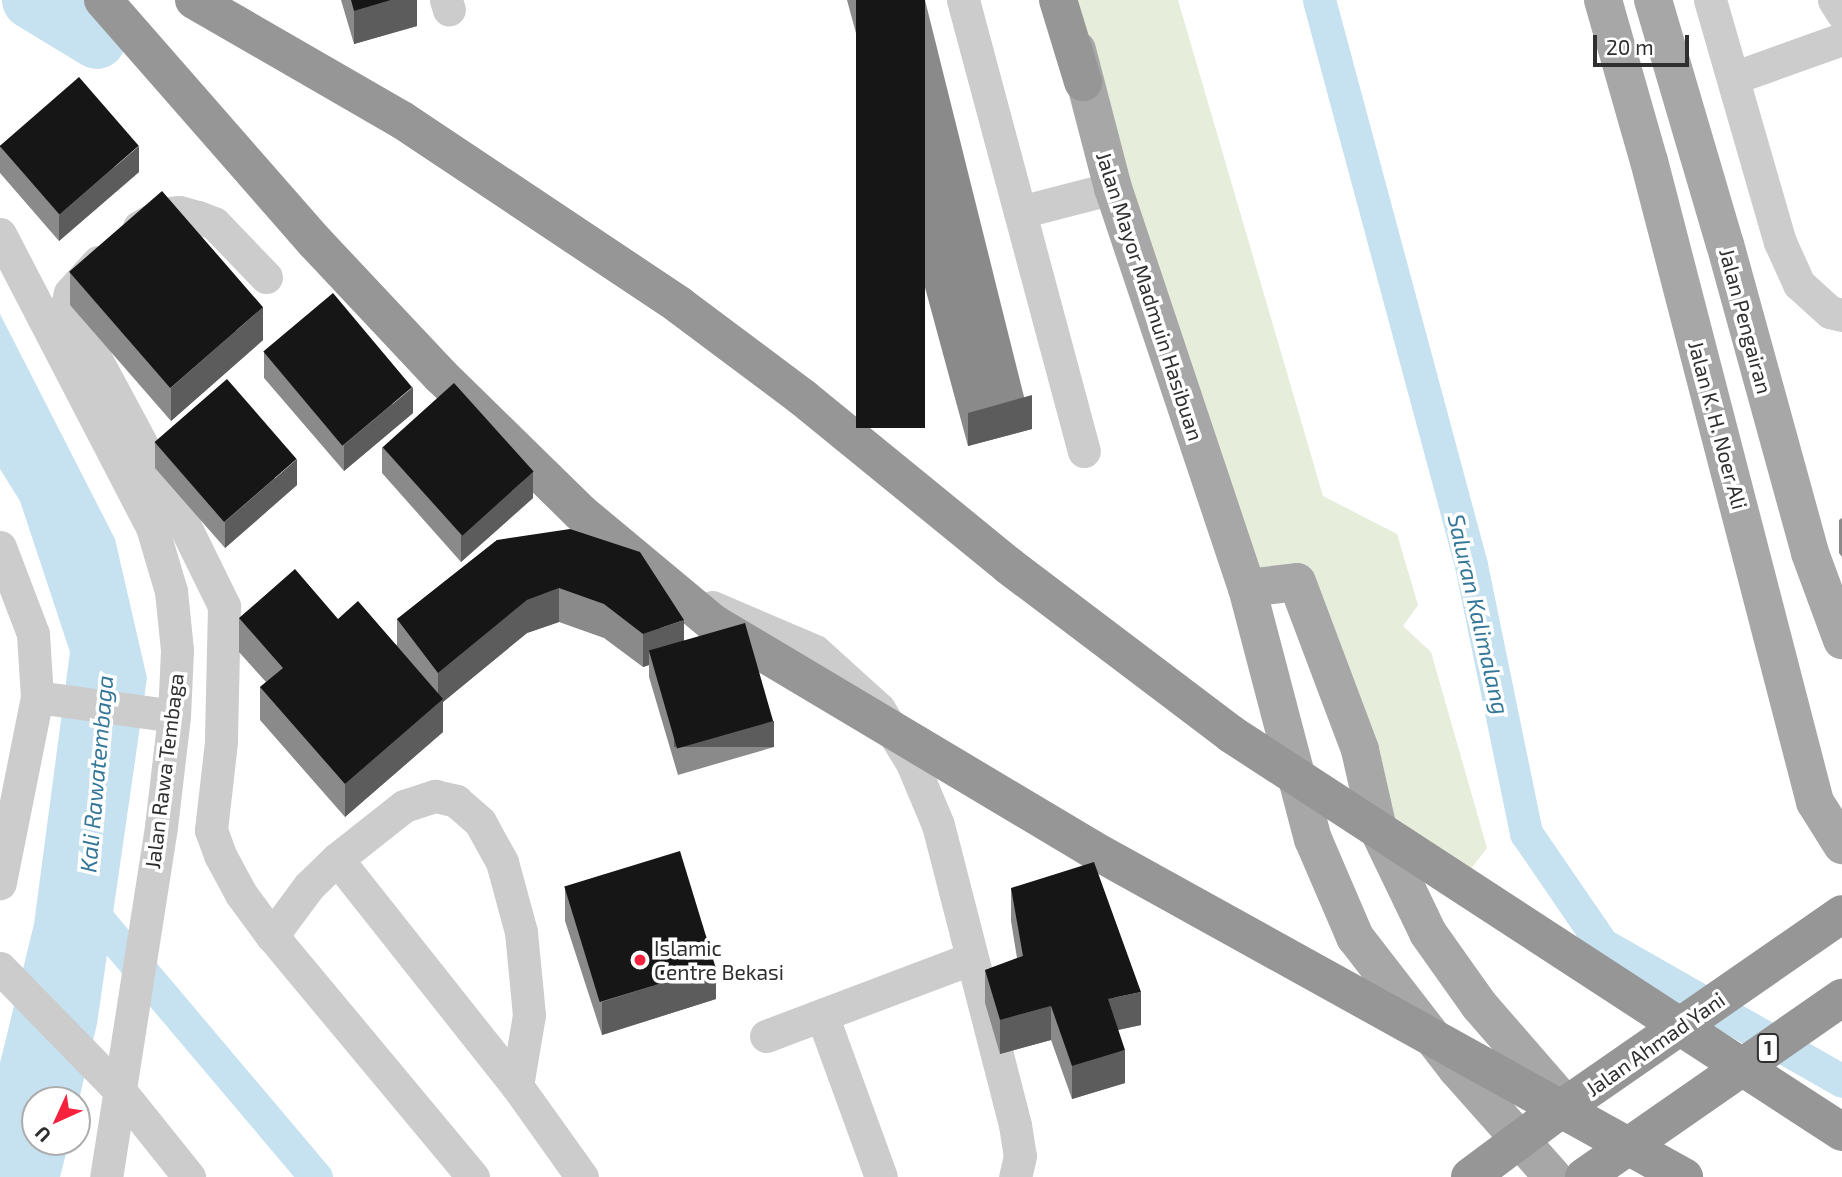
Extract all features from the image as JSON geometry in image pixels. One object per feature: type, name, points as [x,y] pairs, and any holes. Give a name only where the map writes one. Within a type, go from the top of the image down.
[{"type":"highway","points":[[103,0],[314,242],[441,376],[581,513],[713,623],[1092,849],[1684,1177]]},
{"type":"highway","points":[[194,0],[234,26],[402,120],[679,305],[802,397],[1009,566],[1231,734],[1842,1132]]},
{"type":"highway","points":[[1058,0],[1083,82]]},
{"type":"highway","name":"Jalan Ahmad Yani","points":[[1470,1177],[1565,1106],[1842,914]]},
{"type":"highway","name":"1","points":[[1584,1177],[1838,1001]]},
{"type":"main road","name":"Jalan Mayor Madmuin Hasibuan","points":[[1067,0],[1083,82],[1112,188],[1247,587],[1313,839],[1355,937],[1457,1069],[1553,1177]]},
{"type":"main road","name":"Jalan K. H. Noer Ali","points":[[1603,0],[1649,160],[1815,802],[1842,845]]},
{"type":"main road","name":"Jalan Pengairan","points":[[1653,0],[1725,244],[1810,553],[1842,640]]},
{"type":"main road","points":[[1247,587],[1297,582],[1360,750],[1378,829],[1428,933],[1479,1005],[1565,1106],[1619,1152]]},
{"type":"street","points":[[963,0],[1084,451]]},
{"type":"street","points":[[1710,0],[1780,242],[1799,284],[1830,312],[1842,315]]},
{"type":"street","points":[[1835,0],[1842,13]]},
{"type":"street","points":[[1733,78],[1842,39]]},
{"type":"street","points":[[1020,212],[1112,188]]},
{"type":"street","points":[[266,277],[214,223],[180,212],[162,214],[145,222],[107,252],[71,293],[67,305],[178,512],[224,606],[221,742],[211,830],[220,855],[241,894],[272,936],[473,1177]]},
{"type":"street","name":"Jalan Rawa Tembaga","points":[[0,234],[152,527],[171,591],[177,650],[166,715],[161,827],[128,1028],[111,1081],[106,1177]]},
{"type":"street","points":[[0,547],[33,634],[49,698],[0,883]]},
{"type":"street","points":[[600,565],[622,570],[815,651],[879,709],[912,763],[938,825],[1015,1125],[1020,1156],[1015,1177]]},
{"type":"street","points":[[49,698],[166,715]]},
{"type":"street","points":[[272,936],[309,886],[337,859],[404,806],[435,796],[456,801],[480,822],[502,862],[521,932],[530,1015],[517,1086]]},
{"type":"street","points":[[161,827],[211,830]]},
{"type":"street","points":[[337,859],[517,1086],[582,1177]]},
{"type":"street","points":[[766,1036],[972,958]]},
{"type":"street","points":[[6,974],[111,1081],[189,1177]]},
{"type":"street","points":[[822,1015],[881,1177]]},
{"type":"green space","points":[[1067,0],[1178,0],[1323,496],[1397,534],[1418,605],[1403,626],[1431,652],[1487,848],[1460,883],[1378,829],[1297,582],[1247,588]]},
{"type":"water","name":"Kali Rawatembaga","points":[[0,314],[115,539],[147,678],[97,1024],[82,1086],[21,1086],[21,1156],[65,1156],[60,1177],[0,1177],[0,1063],[34,924],[70,652],[20,501],[0,469]]},
{"type":"building","points":[[351,0],[391,0],[354,11]]},
{"type":"building","points":[[856,0],[925,0],[925,428],[856,428]]},
{"type":"building","points":[[79,77],[139,146],[59,215],[0,146]]},
{"type":"building","points":[[162,191],[263,307],[170,388],[69,272]]},
{"type":"building","points":[[333,293],[412,387],[342,446],[263,351]]},
{"type":"building","points":[[227,379],[297,459],[224,522],[155,442]]},
{"type":"building","points":[[454,383],[534,471],[462,536],[383,447]]},
{"type":"building","points":[[570,529],[640,552],[684,620],[643,634],[604,604],[559,588],[527,600],[438,673],[397,619],[497,540]]},
{"type":"building","points":[[295,569],[338,619],[358,601],[443,699],[345,784],[260,687],[283,668],[239,618]]},
{"type":"building","points":[[745,623],[773,721],[677,749],[649,651]]},
{"type":"building","name":"Islamic Centre Bekasi","points":[[680,851],[715,967],[600,1002],[564,886]]},
{"type":"building","points":[[1094,862],[1141,992],[1108,999],[1125,1050],[1072,1066],[1051,1006],[1000,1020],[985,970],[1023,956],[1011,888]]},
{"type":"waterway","points":[[31,0],[97,40]]},
{"type":"waterway","name":"Saluran Kalimalang","points":[[1319,0],[1471,565],[1526,833],[1602,944],[1842,1081]]},
{"type":"waterway","points":[[85,904],[316,1177]]},
{"type":"place","name":"Islamic Centre Bekasi","points":[[640,960]]}]
